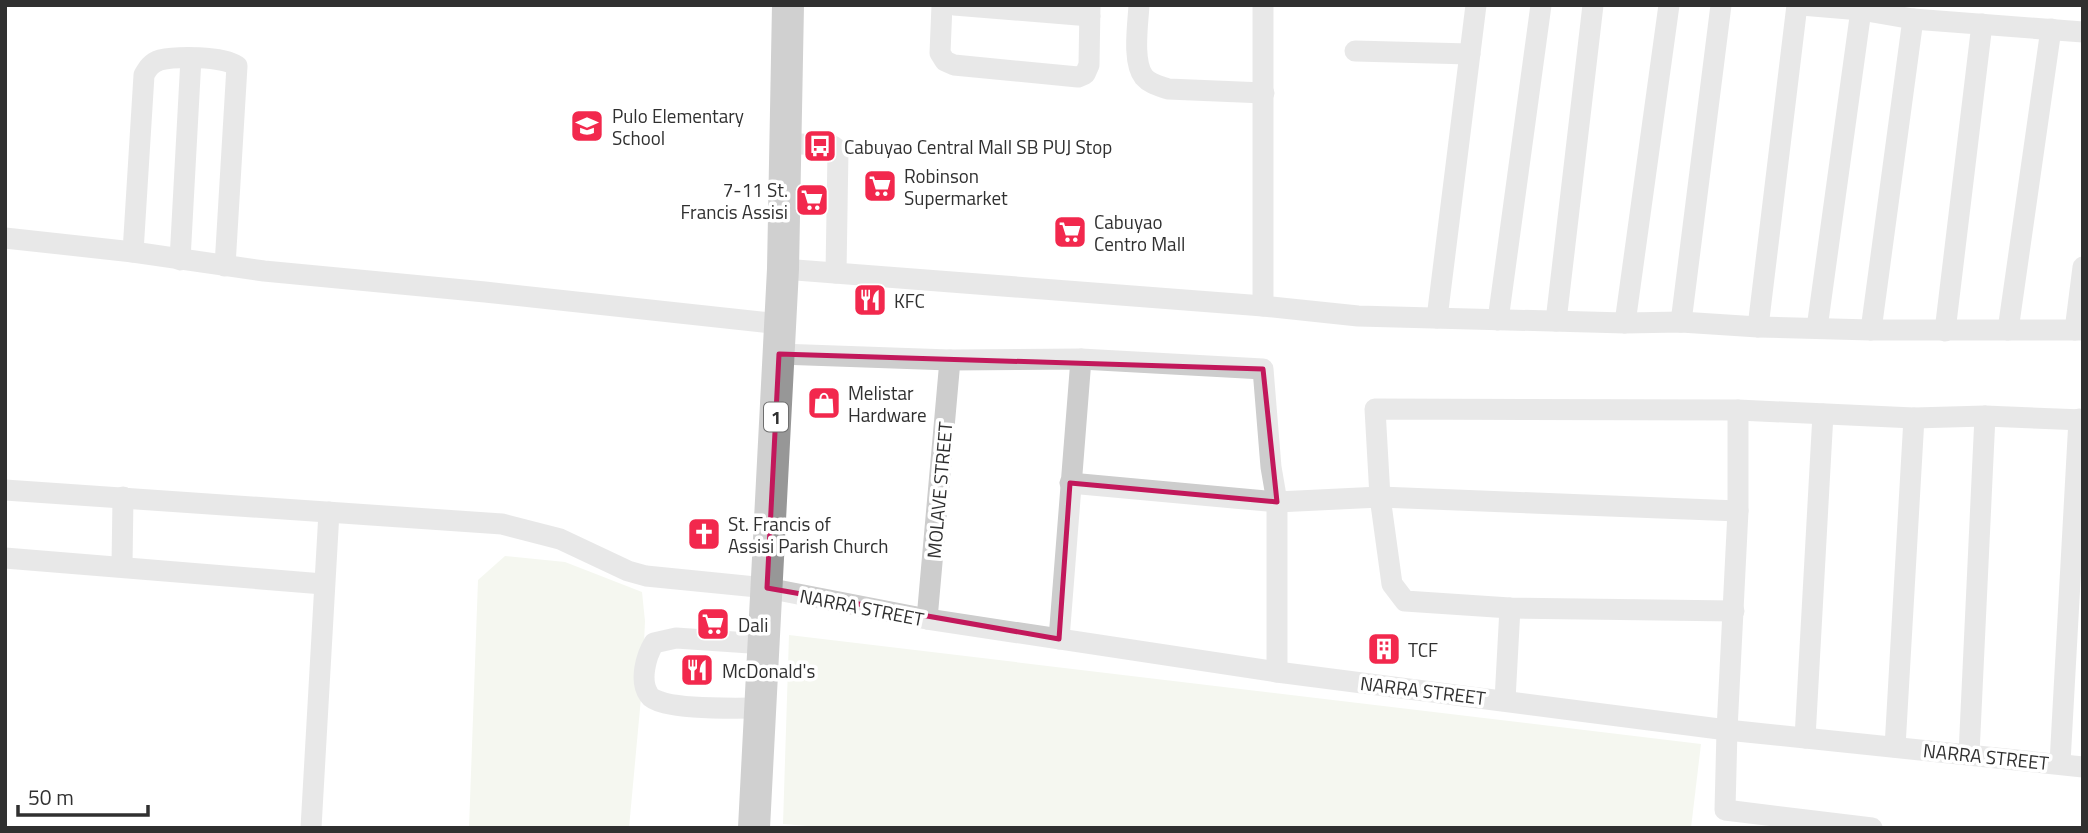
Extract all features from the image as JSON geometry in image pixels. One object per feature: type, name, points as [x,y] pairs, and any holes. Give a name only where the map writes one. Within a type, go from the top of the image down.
[{"type":"highway","name":"1","points":[[754,828],[783,269],[789,5]]},
{"type":"street","points":[[942,5],[940,53],[944,61],[954,65],[1078,76],[1085,74],[1089,65],[1090,10],[954,5]]},
{"type":"street","points":[[1139,5],[1137,63],[1144,76],[1155,85],[1168,89],[1264,93]]},
{"type":"street","points":[[1263,5],[1263,306]]},
{"type":"street","points":[[1437,318],[1476,5]]},
{"type":"street","points":[[1498,320],[1541,5]]},
{"type":"street","points":[[1556,321],[1593,5]]},
{"type":"street","points":[[1625,323],[1669,5]]},
{"type":"street","points":[[1681,322],[1721,5]]},
{"type":"street","points":[[1758,327],[1799,5],[1861,10],[1913,19],[2083,32]]},
{"type":"street","points":[[1817,328],[1861,10]]},
{"type":"street","points":[[1871,330],[1913,19]]},
{"type":"street","points":[[1945,331],[1982,24]]},
{"type":"street","points":[[2008,330],[2052,29]]},
{"type":"street","points":[[1355,51],[1470,54]]},
{"type":"street","points":[[133,251],[144,75],[150,66],[158,61],[191,58],[230,61],[237,65],[226,266]]},
{"type":"street","points":[[180,260],[191,58]]},
{"type":"street","points":[[785,143],[833,146],[838,150],[836,273]]},
{"type":"street","points":[[5,238],[133,251],[180,260],[950,360],[1081,359],[1263,369],[1271,467],[1277,502],[1277,671]]},
{"type":"street","points":[[783,269],[1263,306],[1358,316],[1681,322],[1758,327],[1945,331],[2079,330],[2083,268]]},
{"type":"street","points":[[1059,639],[1081,359]]},
{"type":"street","name":"MOLAVE STREET","points":[[927,619],[950,360]]},
{"type":"street","points":[[1734,611],[1510,608],[1405,601],[1392,584],[1380,497],[1375,409],[1738,410],[1914,418],[1985,416],[2081,420],[2060,763]]},
{"type":"street","points":[[1738,410],[1738,511],[1725,810],[1872,828]]},
{"type":"street","points":[[1805,738],[1823,414]]},
{"type":"street","points":[[1969,754],[1985,416]]},
{"type":"street","points":[[1895,747],[1914,418]]},
{"type":"street","points":[[1070,483],[1277,502],[1380,497],[1738,511]]},
{"type":"street","name":"NARRA STREET","points":[[5,490],[502,524],[560,539],[628,571],[646,576],[767,588],[927,619],[1277,671],[1727,730],[2083,767]]},
{"type":"street","points":[[122,566],[123,497]]},
{"type":"street","points":[[311,828],[328,512]]},
{"type":"street","points":[[5,558],[323,584]]},
{"type":"street","points":[[1505,700],[1510,608]]},
{"type":"street","points":[[761,708],[680,706],[657,701],[649,695],[644,678],[649,652],[654,643],[661,640],[676,638],[765,644]]},
{"type":"highlighted area","points":[[779,354],[1263,369],[1277,502],[1070,483],[1059,639],[767,588]]},
{"type":"green space","points":[[505,556],[565,562],[642,592],[645,621],[642,687],[629,828],[469,828],[478,580]]},
{"type":"green space","points":[[789,635],[1701,744],[1691,828],[833,828],[783,824]]},
{"type":"place","name":"Pulo Elementary School","points":[[587,126]]},
{"type":"place","name":"Cabuyao Central Mall SB PUJ Stop","points":[[820,146]]},
{"type":"place","name":"Robinson Supermarket","points":[[880,186]]},
{"type":"place","name":"7-11 St. Francis Assisi","points":[[812,200]]},
{"type":"place","name":"Cabuyao Centro Mall","points":[[1070,232]]},
{"type":"place","name":"KFC","points":[[870,300]]},
{"type":"place","name":"Melistar Hardware","points":[[824,403]]},
{"type":"place","name":"St. Francis of Assisi Parish Church","points":[[704,534]]},
{"type":"place","name":"Dali","points":[[713,624]]},
{"type":"place","name":"TCF","points":[[1384,649]]},
{"type":"place","name":"McDonald's","points":[[697,670]]}]
